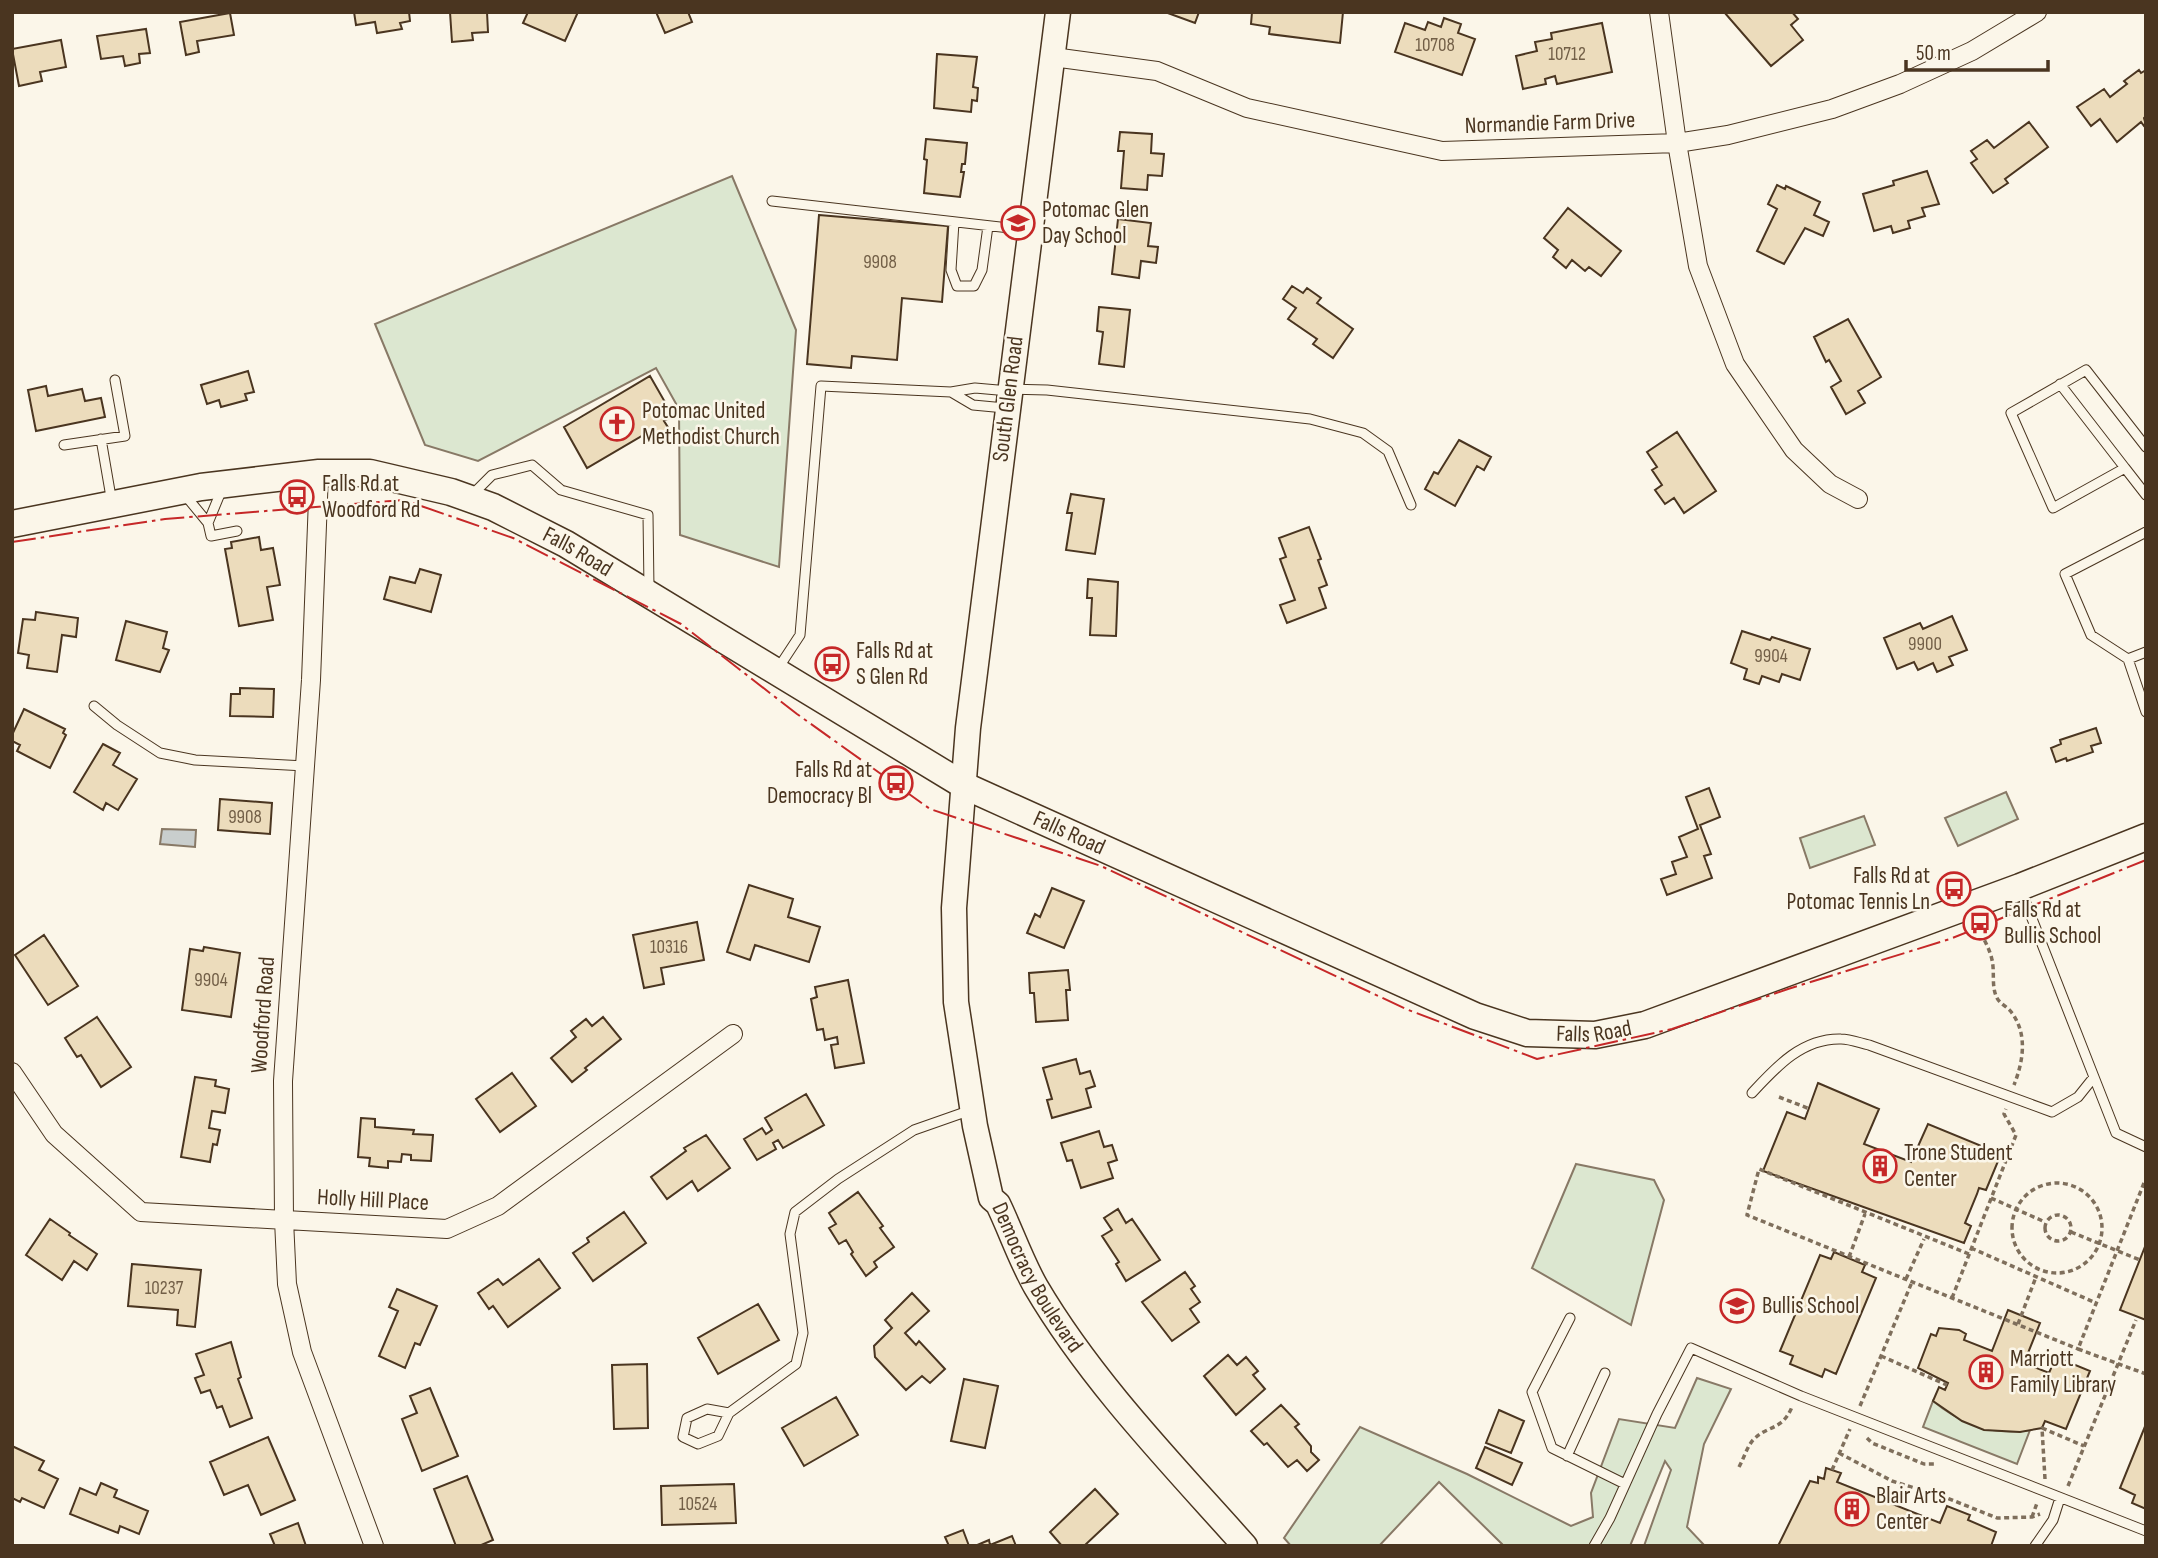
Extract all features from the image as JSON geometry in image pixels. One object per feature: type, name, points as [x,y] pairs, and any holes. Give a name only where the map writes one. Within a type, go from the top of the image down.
[{"type":"main road","name":"South Glen Road","points":[[965,786],[968,728],[1058,12]]},
{"type":"main road","name":"Falls Road","points":[[12,524],[223,484],[319,473],[370,473],[468,498],[493,507],[566,544],[965,786],[1463,1011],[1527,1033],[1595,1035],[1645,1025],[2020,887],[2146,837]]},
{"type":"main road","name":"Democracy Boulevard","points":[[965,786],[954,908],[956,1002],[972,1109],[991,1198],[998,1204],[1036,1286],[1080,1351],[1131,1418],[1244,1545]]},
{"type":"street","points":[[1660,12],[1677,143],[1698,266],[1735,364],[1794,450],[1830,484],[1858,499]]},
{"type":"street","name":"Normandie Farm Drive","points":[[1053,57],[1157,71],[1247,108],[1442,151],[1677,143],[1728,135],[1832,109],[1877,93],[1972,51],[2037,12]]},
{"type":"street","name":"Woodford Road","points":[[319,473],[311,680],[283,1081],[287,1284],[302,1352],[374,1546]]},
{"type":"street","name":"Holly Hill Place","points":[[12,1072],[54,1134],[141,1212],[447,1229],[498,1206],[733,1034]]},
{"type":"lane","points":[[772,201],[1029,230]]},
{"type":"lane","points":[[954,222],[951,270],[957,285],[974,286],[982,270],[988,226]]},
{"type":"lane","points":[[2125,468],[2053,508],[2011,413],[2086,370],[2146,447]]},
{"type":"lane","points":[[64,445],[125,436],[115,380]]},
{"type":"lane","points":[[2060,384],[2146,495]]},
{"type":"lane","points":[[776,671],[800,635],[821,386],[951,392],[975,388],[1009,396]]},
{"type":"lane","points":[[951,392],[973,405],[1047,390],[1310,419],[1363,433],[1388,451],[1411,505]]},
{"type":"lane","points":[[101,439],[112,505]]},
{"type":"lane","points":[[468,498],[492,475],[532,465],[561,491],[648,515],[649,595]]},
{"type":"lane","points":[[208,523],[223,484]]},
{"type":"lane","points":[[182,491],[208,523],[211,537],[237,531]]},
{"type":"lane","points":[[2146,533],[2065,573],[2091,635],[2128,659],[2146,712]]},
{"type":"lane","points":[[2128,659],[2146,652]]},
{"type":"lane","points":[[94,706],[117,725],[160,753],[195,760],[305,766]]},
{"type":"lane","points":[[2020,887],[2116,1133],[2146,1147]]},
{"type":"lane","points":[[1752,1093],[1783,1060],[1794,1053],[1816,1043],[1843,1039],[1869,1045],[2052,1112],[2077,1097],[2094,1077]]},
{"type":"lane","points":[[729,1413],[707,1409],[687,1418],[683,1437],[698,1444],[718,1436],[729,1413],[796,1364],[803,1333],[790,1234],[795,1212],[838,1179],[914,1130],[972,1109]]},
{"type":"lane","points":[[1570,1318],[1532,1392],[1552,1448],[1625,1484]]},
{"type":"lane","points":[[1594,1546],[1691,1348],[1855,1417],[2146,1531]]},
{"type":"lane","points":[[1567,1456],[1605,1373]]},
{"type":"lane","points":[[2035,1546],[2053,1520],[2060,1498]]},
{"type":"path","points":[[1952,1298],[2016,1135],[2004,1114],[2020,1069],[2022,1038],[2020,1025],[2009,1009],[1998,1000],[1993,983],[1992,959],[1968,906]]},
{"type":"path","points":[[1779,1097],[1810,1109]]},
{"type":"path","points":[[1969,1254],[1759,1169],[1747,1215],[2146,1374]]},
{"type":"path","points":[[2049,1182],[2078,1186],[2090,1195],[2099,1208],[2103,1223],[2096,1253],[2085,1264],[2072,1271],[2056,1274],[2041,1270],[2028,1262],[2015,1244],[2012,1223],[2015,1209],[2035,1187],[2049,1182]]},
{"type":"path","points":[[2078,1349],[2144,1183]]},
{"type":"path","points":[[1991,1198],[2045,1222]]},
{"type":"path","points":[[1849,1257],[1865,1214]]},
{"type":"path","points":[[2045,1222],[2055,1214],[2063,1215],[2070,1221],[2071,1232]]},
{"type":"path","points":[[2045,1222],[2045,1231],[2054,1241],[2063,1240],[2071,1232]]},
{"type":"path","points":[[2071,1232],[2140,1260]]},
{"type":"path","points":[[1906,1280],[1924,1239]]},
{"type":"path","points":[[1972,1248],[2096,1303]]},
{"type":"path","points":[[2018,1325],[2036,1277]]},
{"type":"path","points":[[1832,1470],[1912,1282]]},
{"type":"path","points":[[2060,1498],[2067,1489],[2136,1320]]},
{"type":"path","points":[[1881,1356],[1947,1385]]},
{"type":"path","points":[[1740,1467],[1754,1439],[1781,1425],[1788,1418],[1794,1402]]},
{"type":"path","points":[[2032,1517],[2045,1481],[2042,1428],[2085,1446]]},
{"type":"path","points":[[1839,1453],[1892,1481],[1947,1498],[1997,1518],[2032,1517],[2056,1509]]},
{"type":"green space","points":[[732,176],[796,330],[779,567],[680,535],[679,409],[656,368],[478,461],[425,445],[375,324]]},
{"type":"green space","points":[[2006,792],[2018,819],[1958,846],[1945,818]]},
{"type":"green space","points":[[1864,816],[1875,845],[1810,868],[1800,838]]},
{"type":"green space","points":[[1576,1164],[1654,1180],[1664,1200],[1631,1325],[1532,1268]]},
{"type":"green space","points":[[1697,1378],[1731,1389],[1704,1444],[1687,1527],[1705,1546],[1644,1546],[1671,1470],[1665,1461],[1630,1546],[1501,1546],[1502,1544],[1439,1482],[1379,1546],[1291,1546],[1284,1538],[1360,1427],[1467,1474],[1571,1526],[1593,1517],[1591,1493],[1619,1419],[1675,1428]]},
{"type":"green space","points":[[1933,1401],[1967,1422],[1991,1430],[2030,1430],[2017,1464],[1923,1427]]},
{"type":"shaded area","points":[[162,829],[196,830],[195,847],[160,844]]},
{"type":"building","points":[[354,12],[409,12],[410,21],[400,23],[402,29],[377,33],[375,22],[356,25]]},
{"type":"building","points":[[450,12],[487,12],[488,32],[472,33],[473,40],[452,42]]},
{"type":"building","points":[[528,12],[578,12],[565,41],[523,23]]},
{"type":"building","points":[[656,12],[688,12],[692,22],[665,33]]},
{"type":"building","points":[[1165,12],[1199,12],[1195,23]]},
{"type":"building","points":[[1252,12],[1343,12],[1340,43],[1269,34],[1270,27],[1251,24]]},
{"type":"building","points":[[1724,12],[1792,12],[1798,19],[1791,25],[1803,40],[1771,66]]},
{"type":"building","points":[[230,13],[234,35],[197,41],[199,52],[186,55],[180,22]]},
{"type":"building","points":[[1444,18],[1461,24],[1458,33],[1475,39],[1462,75],[1395,52],[1405,23],[1425,30],[1428,22],[1441,27]]},
{"type":"building","points":[[1602,23],[1612,72],[1557,84],[1555,76],[1545,79],[1546,84],[1523,89],[1516,56],[1537,51],[1535,42],[1552,39],[1551,33]]},
{"type":"building","points":[[146,29],[150,53],[139,54],[140,63],[125,66],[123,56],[101,59],[97,36]]},
{"type":"building","points":[[61,40],[66,67],[40,72],[42,81],[19,86],[12,49]]},
{"type":"building","points":[[937,54],[977,57],[973,87],[978,88],[977,101],[972,100],[971,112],[934,108]]},
{"type":"building","points":[[2139,70],[2141,73],[2146,70],[2146,125],[2141,122],[2117,142],[2100,119],[2091,126],[2077,107],[2104,89],[2110,97],[2127,84],[2124,81]]},
{"type":"building","points":[[2029,122],[2048,147],[2005,179],[2008,183],[1993,193],[1971,163],[1977,159],[1971,151],[1987,140],[1994,148]]},
{"type":"building","points":[[1120,132],[1152,134],[1151,153],[1164,154],[1162,176],[1148,175],[1147,190],[1121,188],[1124,151],[1118,151]]},
{"type":"building","points":[[926,139],[967,143],[965,164],[962,164],[961,172],[964,172],[960,197],[924,193]]},
{"type":"building","points":[[1927,171],[1939,204],[1922,208],[1925,216],[1908,221],[1910,228],[1893,233],[1891,226],[1874,231],[1863,194]]},
{"type":"building","points":[[1777,185],[1785,189],[1786,186],[1820,202],[1814,215],[1829,222],[1823,236],[1805,228],[1784,264],[1757,251],[1777,209],[1768,204]]},
{"type":"building","points":[[1568,208],[1621,251],[1601,276],[1589,267],[1585,271],[1572,260],[1566,268],[1553,257],[1558,250],[1544,238]]},
{"type":"building","points":[[819,215],[948,226],[942,302],[902,298],[897,360],[852,356],[851,368],[807,364]]},
{"type":"building","points":[[1118,219],[1151,223],[1148,246],[1158,247],[1156,263],[1141,261],[1139,278],[1112,274]]},
{"type":"building","points":[[1292,286],[1303,293],[1307,288],[1321,298],[1317,303],[1353,329],[1333,358],[1313,344],[1317,339],[1288,319],[1296,308],[1283,299]]},
{"type":"building","points":[[1099,307],[1130,310],[1124,367],[1099,364],[1103,332],[1097,331]]},
{"type":"building","points":[[1848,319],[1881,377],[1858,391],[1865,403],[1846,414],[1831,387],[1841,381],[1829,360],[1826,362],[1814,337]]},
{"type":"building","points":[[248,371],[254,392],[245,394],[247,400],[221,407],[219,400],[207,404],[201,385]]},
{"type":"building","name":"Potomac United Methodist Church","points":[[650,376],[673,416],[664,421],[671,432],[652,443],[647,433],[587,468],[564,427]]},
{"type":"building","points":[[46,386],[48,396],[82,389],[85,401],[101,398],[105,417],[36,431],[28,390]]},
{"type":"building","points":[[1677,432],[1716,491],[1684,513],[1674,498],[1665,504],[1655,490],[1662,485],[1652,470],[1657,467],[1647,452]]},
{"type":"building","points":[[1459,440],[1491,457],[1484,470],[1477,466],[1455,506],[1425,489],[1434,472],[1438,474]]},
{"type":"building","points":[[1071,494],[1104,499],[1095,554],[1066,550],[1072,513],[1067,513]]},
{"type":"building","points":[[1309,527],[1327,585],[1319,588],[1326,608],[1287,623],[1280,605],[1295,600],[1280,559],[1286,557],[1279,538]]},
{"type":"building","points":[[259,537],[261,550],[273,548],[280,585],[267,587],[273,620],[239,626],[225,549],[232,548],[231,542]]},
{"type":"building","points":[[420,569],[441,575],[431,612],[384,599],[390,577],[415,583]]},
{"type":"building","points":[[1088,579],[1118,582],[1116,636],[1090,635],[1092,598],[1087,598]]},
{"type":"building","points":[[36,612],[78,618],[76,637],[62,635],[57,672],[27,668],[29,655],[18,653],[23,619],[35,620]]},
{"type":"building","points":[[1952,616],[1967,650],[1949,657],[1953,665],[1937,672],[1933,663],[1918,670],[1914,662],[1897,669],[1884,638],[1920,623],[1923,629]]},
{"type":"building","points":[[126,621],[167,632],[163,648],[169,650],[160,672],[116,660]]},
{"type":"building","points":[[1742,631],[1810,649],[1800,680],[1782,674],[1779,682],[1762,676],[1759,684],[1744,679],[1747,669],[1731,663]]},
{"type":"building","points":[[240,688],[274,689],[273,717],[230,716],[231,694],[240,694]]},
{"type":"building","points":[[24,709],[65,729],[63,733],[66,735],[50,768],[17,751],[20,745],[12,741],[12,735]]},
{"type":"building","points":[[2096,728],[2101,743],[2091,746],[2093,752],[2056,762],[2051,748],[2061,744],[2060,740]]},
{"type":"building","points":[[103,744],[120,753],[113,765],[137,779],[118,810],[106,803],[103,810],[74,792]]},
{"type":"building","points":[[1709,788],[1720,817],[1700,825],[1711,854],[1704,856],[1712,878],[1667,895],[1661,879],[1676,874],[1672,862],[1687,857],[1679,837],[1698,829],[1686,797]]},
{"type":"building","points":[[220,799],[272,803],[270,834],[218,830]]},
{"type":"building","points":[[749,885],[793,899],[788,917],[820,927],[809,962],[755,945],[750,960],[727,952]]},
{"type":"building","points":[[1052,888],[1084,901],[1064,948],[1027,933],[1035,914],[1040,917]]},
{"type":"building","points":[[697,922],[704,960],[661,968],[664,984],[644,988],[633,935]]},
{"type":"building","points":[[44,935],[78,986],[48,1005],[15,955]]},
{"type":"building","points":[[204,947],[240,953],[231,1017],[182,1010],[190,949],[203,951]]},
{"type":"building","points":[[1068,970],[1068,1020],[1036,1022],[1034,993],[1030,993],[1029,973]]},
{"type":"building","points":[[848,980],[864,1063],[835,1068],[831,1045],[838,1044],[837,1037],[825,1040],[823,1029],[817,1030],[811,999],[817,997],[815,987]]},
{"type":"building","points":[[97,1017],[131,1067],[101,1087],[81,1055],[77,1057],[65,1038]]},
{"type":"building","points":[[603,1017],[621,1039],[572,1082],[551,1058],[576,1037],[571,1031],[586,1019],[592,1026]]},
{"type":"building","points":[[1076,1059],[1080,1074],[1090,1071],[1095,1086],[1086,1089],[1091,1107],[1052,1118],[1047,1100],[1052,1099],[1043,1068]]},
{"type":"building","points":[[512,1073],[536,1106],[500,1132],[476,1099]]},
{"type":"building","points":[[195,1077],[216,1080],[215,1086],[229,1089],[225,1113],[212,1111],[209,1128],[220,1130],[217,1145],[213,1144],[210,1162],[181,1157]]},
{"type":"building","name":"Trone Student Center","points":[[1818,1083],[1879,1109],[1864,1144],[1911,1162],[1928,1124],[2001,1154],[1986,1190],[1979,1188],[1965,1223],[1971,1226],[1964,1243],[1763,1171],[1787,1112],[1805,1119]]},
{"type":"building","points":[[806,1094],[824,1125],[783,1148],[778,1140],[773,1143],[776,1149],[757,1160],[744,1139],[762,1128],[766,1134],[772,1130],[765,1118]]},
{"type":"building","points":[[361,1118],[375,1119],[375,1127],[414,1130],[413,1134],[433,1135],[431,1161],[411,1160],[411,1155],[402,1154],[401,1162],[388,1161],[388,1168],[369,1166],[370,1158],[358,1157]]},
{"type":"building","points":[[1099,1131],[1104,1147],[1112,1145],[1117,1160],[1108,1163],[1113,1178],[1081,1188],[1072,1160],[1067,1161],[1061,1143]]},
{"type":"building","points":[[706,1135],[730,1168],[698,1191],[692,1181],[667,1199],[651,1177],[686,1151],[684,1148]]},
{"type":"building","points":[[858,1192],[883,1226],[880,1228],[894,1247],[874,1262],[877,1267],[866,1276],[851,1254],[853,1252],[846,1240],[839,1244],[829,1228],[836,1224],[829,1213]]},
{"type":"building","points":[[1118,1209],[1126,1223],[1132,1219],[1160,1260],[1126,1281],[1116,1264],[1119,1262],[1102,1236],[1112,1230],[1104,1218]]},
{"type":"building","points":[[624,1212],[646,1243],[593,1281],[573,1253],[589,1242],[587,1238]]},
{"type":"building","points":[[50,1219],[97,1254],[87,1270],[74,1261],[62,1280],[26,1255]]},
{"type":"building","points":[[2146,1244],[2146,1320],[2120,1310]]},
{"type":"building","points":[[1834,1252],[1865,1265],[1862,1272],[1876,1278],[1836,1374],[1825,1369],[1822,1377],[1790,1364],[1793,1356],[1780,1351],[1820,1255],[1831,1259]]},
{"type":"building","points":[[539,1259],[560,1288],[508,1327],[493,1306],[489,1309],[478,1293],[498,1279],[503,1285]]},
{"type":"building","points":[[132,1264],[201,1270],[195,1327],[177,1325],[178,1310],[128,1306]]},
{"type":"building","points":[[1185,1272],[1195,1286],[1191,1289],[1200,1302],[1190,1309],[1199,1322],[1172,1341],[1142,1302]]},
{"type":"building","points":[[397,1289],[437,1306],[420,1345],[415,1343],[405,1368],[379,1356],[398,1311],[389,1307]]},
{"type":"building","points":[[912,1293],[929,1311],[905,1333],[916,1345],[919,1341],[945,1369],[930,1383],[922,1376],[906,1390],[875,1357],[874,1346],[892,1328],[885,1320]]},
{"type":"building","points":[[758,1304],[779,1340],[718,1374],[698,1338]]},
{"type":"building","name":"Marriott Family Library","points":[[2008,1310],[2040,1323],[2024,1363],[2049,1373],[2056,1357],[2090,1371],[2066,1429],[2045,1421],[2042,1428],[2020,1432],[1984,1430],[1962,1421],[1933,1401],[1939,1387],[1945,1390],[1948,1383],[1918,1368],[1931,1334],[1936,1336],[1939,1328],[1959,1330],[1966,1334],[1964,1340],[1992,1351]]},
{"type":"building","points":[[231,1342],[241,1377],[238,1379],[252,1418],[230,1427],[222,1406],[217,1408],[210,1390],[201,1393],[195,1378],[204,1375],[196,1354]]},
{"type":"building","points":[[1228,1355],[1237,1365],[1246,1357],[1258,1371],[1253,1375],[1265,1389],[1236,1415],[1204,1376]]},
{"type":"building","points":[[647,1364],[648,1428],[614,1429],[612,1365]]},
{"type":"building","points":[[964,1379],[998,1386],[985,1448],[951,1441]]},
{"type":"building","points":[[430,1388],[458,1456],[422,1471],[402,1419],[417,1413],[410,1396]]},
{"type":"building","points":[[836,1397],[858,1435],[804,1466],[782,1428]]},
{"type":"building","points":[[1281,1405],[1299,1424],[1295,1427],[1319,1460],[1307,1471],[1297,1460],[1288,1467],[1267,1443],[1264,1445],[1251,1431]]},
{"type":"building","points":[[1499,1410],[1524,1421],[1511,1453],[1486,1443]]},
{"type":"building","points":[[2146,1424],[2146,1509],[2132,1503],[2135,1495],[2120,1488]]},
{"type":"building","points":[[268,1437],[295,1500],[261,1515],[248,1485],[224,1495],[210,1462]]},
{"type":"building","points":[[12,1446],[44,1461],[39,1470],[58,1479],[44,1508],[22,1498],[20,1502],[12,1498]]},
{"type":"building","points":[[1485,1447],[1522,1463],[1512,1485],[1476,1468]]},
{"type":"building","name":"Blair Arts Center","points":[[1826,1468],[1841,1473],[1837,1482],[1940,1523],[1947,1506],[1970,1515],[1968,1520],[1996,1532],[1991,1546],[1778,1546],[1810,1481],[1818,1483],[1818,1477],[1824,1479]]},
{"type":"building","points":[[467,1476],[493,1540],[479,1546],[456,1546],[434,1489]]},
{"type":"building","points":[[101,1483],[117,1490],[114,1497],[148,1511],[139,1534],[120,1526],[118,1533],[70,1514],[80,1488],[96,1495]]},
{"type":"building","points":[[734,1484],[736,1523],[662,1525],[661,1486]]},
{"type":"building","points":[[1095,1489],[1118,1514],[1084,1546],[1062,1546],[1050,1532]]},
{"type":"building","points":[[298,1523],[306,1546],[275,1546],[270,1534]]},
{"type":"building","points":[[963,1530],[969,1546],[949,1546],[945,1537]]},
{"type":"building","points":[[1012,1536],[1016,1546],[975,1546],[989,1540],[990,1545]]},
{"type":"power","points":[[12,542],[165,519],[404,500],[513,538],[681,624],[797,714],[930,809],[1101,866],[1406,1009],[1537,1059],[1672,1029],[1788,989],[1950,939],[2146,860]]},
{"type":"place","name":"Potomac Glen Day School","points":[[1018,223]]},
{"type":"place","name":"Potomac United Methodist Church","points":[[617,424]]},
{"type":"place","name":"Falls Rd at Woodford Rd","points":[[297,497]]},
{"type":"place","name":"Falls Rd at S Glen Rd","points":[[832,664]]},
{"type":"place","name":"Falls Rd at Democracy Bl","points":[[896,783]]},
{"type":"place","name":"Falls Rd at Potomac Tennis Ln","points":[[1954,889]]},
{"type":"place","name":"Falls Rd at Bullis School","points":[[1980,923]]},
{"type":"place","name":"Trone Student Center","points":[[1880,1166]]},
{"type":"place","name":"Bullis School","points":[[1737,1306]]},
{"type":"place","name":"Marriott Family Library","points":[[1986,1372]]},
{"type":"place","name":"Blair Arts Center","points":[[1852,1509]]}]
